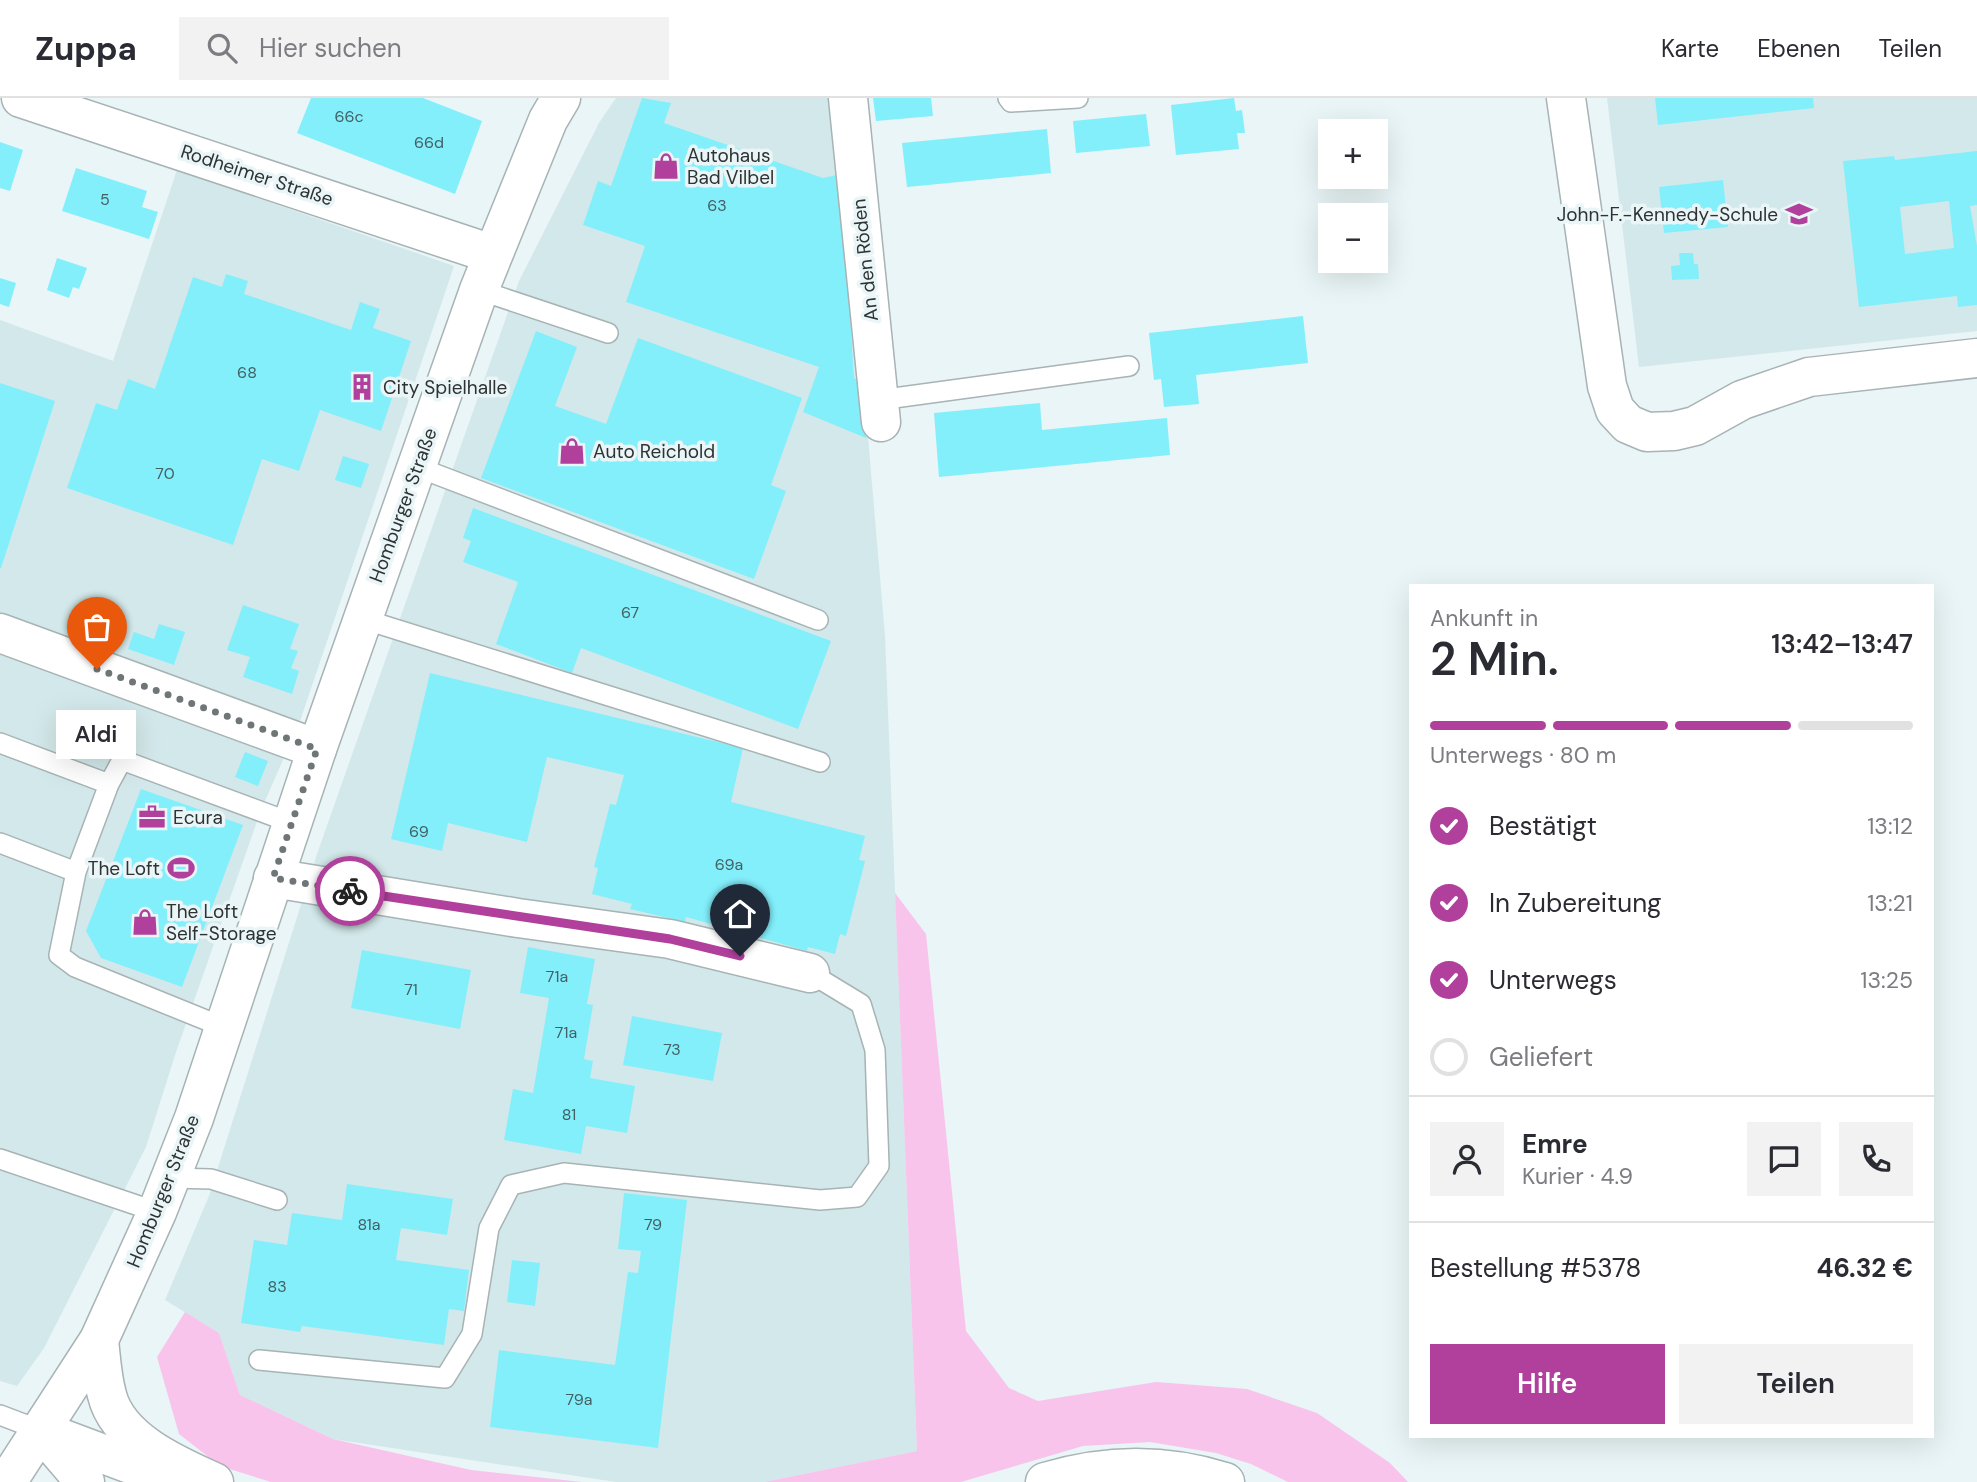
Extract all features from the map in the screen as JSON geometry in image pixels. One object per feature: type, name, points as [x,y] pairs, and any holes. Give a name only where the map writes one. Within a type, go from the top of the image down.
[{"type":"main road","name":"Rodheimer Straße","points":[[21,98],[492,254]]},
{"type":"main road","name":"Homburger Straße","points":[[7,1482],[99,1340],[164,1195],[194,1118],[317,749],[492,254],[561,98]]},
{"type":"main road","name":"An den Röden","points":[[848,98],[880,411]]},
{"type":"main road","points":[[1566,98],[1607,386],[1615,410],[1628,424],[1647,432],[1695,426],[1742,400],[1809,377],[1977,358]]},
{"type":"main road","points":[[0,633],[317,749]]},
{"type":"main road","points":[[273,878],[518,918],[670,939],[810,972]]},
{"type":"main road","points":[[99,1340],[107,1397],[118,1419],[161,1455],[214,1482]]},
{"type":"main road","points":[[42,1431],[85,1482]]},
{"type":"main road","points":[[42,1431],[178,1482]]},
{"type":"main road","points":[[1045,1482],[1087,1471],[1149,1467],[1181,1471],[1225,1482]]},
{"type":"lane","points":[[1008,98],[1011,102],[1078,98]]},
{"type":"lane","points":[[479,290],[608,333]]},
{"type":"lane","points":[[880,411],[1129,366]]},
{"type":"lane","points":[[416,467],[818,620]]},
{"type":"lane","points":[[363,619],[820,762]]},
{"type":"lane","points":[[0,743],[109,784]]},
{"type":"lane","points":[[223,1027],[75,967],[59,955],[75,872],[109,784],[122,760],[292,823]]},
{"type":"lane","points":[[0,843],[75,872]]},
{"type":"lane","points":[[259,1360],[445,1378],[472,1334],[489,1228],[511,1185],[564,1173],[820,1200],[857,1197],[879,1166],[875,1050],[860,1004],[810,972]]},
{"type":"lane","points":[[0,1159],[164,1195],[211,1179],[277,1200]]},
{"type":"lane","points":[[0,1415],[42,1431]]},
{"type":"shaded area","points":[[616,98],[839,98],[885,636],[917,1451],[764,1482],[616,1482],[333,1439],[240,1395],[219,1333],[165,1300],[209,1196],[317,854],[519,281],[599,123]]},
{"type":"shaded area","name":"John-F.-Kennedy-Schule","points":[[1607,98],[1977,98],[1977,331],[1639,367]]},
{"type":"shaded area","points":[[177,170],[454,266],[300,721],[261,810],[176,1052],[146,1147],[44,1348],[17,1386],[0,1381],[0,320],[113,361]]},
{"type":"shaded area","points":[[895,893],[926,934],[966,1331],[1009,1388],[1038,1401],[1156,1382],[1247,1389],[1317,1413],[1390,1463],[1408,1482],[1288,1482],[1251,1464],[1216,1453],[1150,1442],[1083,1446],[961,1482],[764,1482],[917,1451]]},
{"type":"shaded area","points":[[185,1312],[219,1333],[240,1395],[333,1439],[471,1470],[582,1482],[271,1482],[220,1466],[179,1434],[157,1357]]},
{"type":"building","points":[[311,98],[423,98],[482,121],[455,194],[297,133]]},
{"type":"building","points":[[642,98],[671,103],[664,123],[823,178],[841,174],[854,378],[862,382],[866,438],[803,412],[819,367],[626,302],[645,246],[583,225],[598,181],[611,186]]},
{"type":"building","points":[[873,98],[931,98],[933,116],[876,121]]},
{"type":"building","points":[[1234,98],[1236,111],[1242,110],[1245,133],[1237,133],[1239,149],[1176,155],[1171,105]]},
{"type":"building","points":[[1655,98],[1813,98],[1814,108],[1658,125]]},
{"type":"building","points":[[1146,114],[1150,146],[1076,153],[1073,121]]},
{"type":"building","points":[[1047,129],[1051,173],[907,187],[902,143]]},
{"type":"building","points":[[0,142],[23,150],[10,191],[0,188]]},
{"type":"building","points":[[1977,151],[1977,205],[1970,206],[1977,246],[1977,305],[1958,307],[1957,296],[1859,307],[1843,161],[1894,156],[1895,160]],"holes":[[[1949,201],[1954,248],[1905,254],[1900,207]]]},
{"type":"building","points":[[76,168],[147,191],[142,207],[158,212],[149,239],[62,211]]},
{"type":"building","points":[[1723,180],[1728,227],[1664,233],[1659,187]]},
{"type":"building","points":[[1679,253],[1693,253],[1694,264],[1698,264],[1699,279],[1672,280],[1671,266],[1680,265]]},
{"type":"building","points":[[57,258],[87,268],[79,289],[73,287],[69,298],[47,290]]},
{"type":"building","points":[[226,274],[248,281],[244,294],[351,330],[360,302],[380,309],[373,328],[411,341],[381,431],[320,410],[299,471],[262,459],[233,545],[67,488],[96,403],[117,410],[128,379],[155,389],[193,277],[222,287]]},
{"type":"building","points":[[0,278],[16,283],[9,307],[0,304]]},
{"type":"building","points":[[1303,316],[1308,363],[1196,375],[1199,404],[1164,407],[1161,379],[1154,380],[1149,333]]},
{"type":"building","points":[[536,331],[577,347],[555,406],[606,424],[638,338],[802,398],[771,485],[786,491],[754,579],[481,478]]},
{"type":"building","points":[[0,383],[55,401],[1,568],[0,568]]},
{"type":"building","points":[[1040,403],[1042,430],[1167,418],[1170,455],[939,477],[934,413]]},
{"type":"building","points":[[343,456],[369,464],[361,488],[335,480]]},
{"type":"building","points":[[473,508],[831,641],[798,729],[581,648],[572,673],[496,644],[518,582],[463,562],[471,541],[463,538]]},
{"type":"building","points":[[243,605],[299,624],[290,649],[298,651],[291,668],[299,671],[292,694],[243,677],[250,657],[227,650]]},
{"type":"building","points":[[159,624],[185,632],[174,665],[128,649],[134,632],[154,639]]},
{"type":"building","points":[[430,673],[743,748],[731,802],[865,836],[859,860],[865,861],[846,936],[840,934],[835,954],[808,947],[807,951],[686,917],[685,922],[630,909],[632,904],[592,894],[598,868],[594,867],[610,804],[616,805],[624,775],[547,757],[527,842],[448,823],[442,851],[391,839]]},
{"type":"building","points":[[245,752],[268,761],[258,786],[235,777]]},
{"type":"building","points":[[141,789],[243,825],[182,987],[101,958],[86,931]]},
{"type":"building","points":[[528,947],[595,959],[587,1004],[593,1005],[584,1059],[593,1061],[590,1078],[635,1086],[627,1133],[586,1126],[581,1154],[504,1140],[513,1089],[533,1093],[549,998],[520,993]]},
{"type":"building","points":[[362,950],[471,970],[460,1029],[351,1008]]},
{"type":"building","points":[[632,1016],[722,1033],[713,1081],[623,1065]]},
{"type":"building","points":[[347,1184],[453,1199],[447,1235],[401,1228],[396,1260],[469,1270],[464,1311],[449,1309],[444,1345],[302,1326],[300,1332],[241,1323],[254,1240],[287,1245],[292,1213],[342,1220]]},
{"type":"building","points":[[624,1193],[687,1200],[658,1448],[490,1427],[499,1350],[615,1365],[628,1272],[638,1273],[641,1251],[618,1249]]},
{"type":"building","points":[[512,1260],[540,1263],[535,1306],[507,1302]]},
{"type":"way so far","points":[[97,669],[317,749],[273,878],[350,891]]},
{"type":"place","name":"Autohaus Bad Vilbel","points":[[666,166]]},
{"type":"place","name":"John-F.-Kennedy-Schule","points":[[1799,214]]},
{"type":"place","name":"City Spielhalle","points":[[362,387]]},
{"type":"place","name":"Auto Reichold","points":[[572,451]]},
{"type":"place","name":"Aldi","points":[[97,669]]},
{"type":"place","name":"Ecura","points":[[152,817]]},
{"type":"place","name":"The Loft","points":[[181,868]]},
{"type":"place","name":"The Loft Self-Storage","points":[[145,922]]},
{"type":"route","points":[[350,891],[670,939],[740,956]]}]
